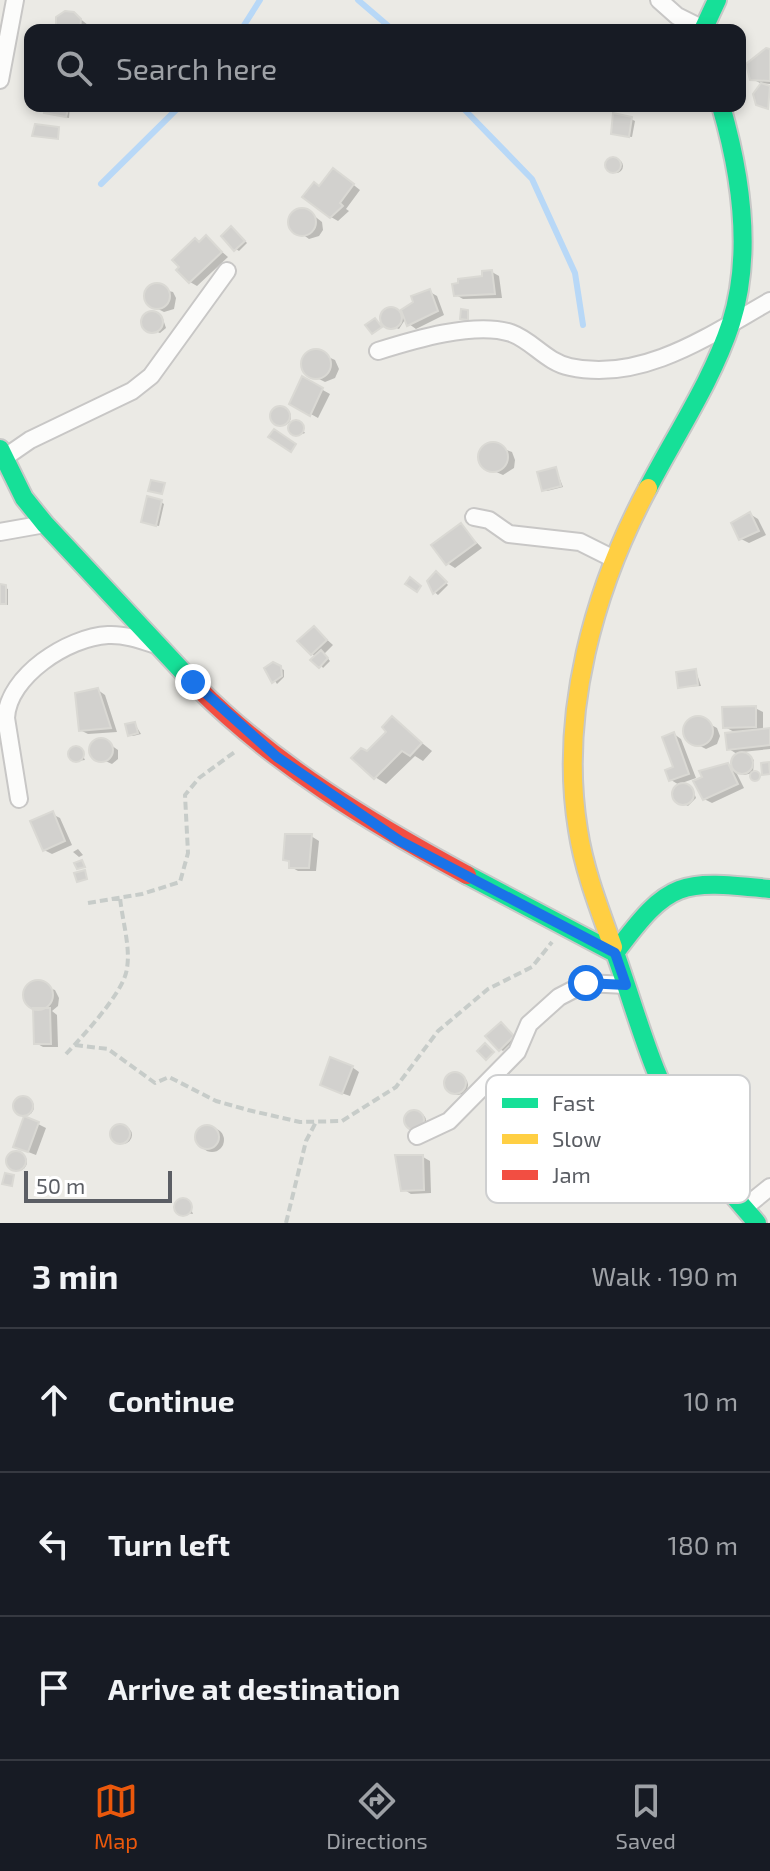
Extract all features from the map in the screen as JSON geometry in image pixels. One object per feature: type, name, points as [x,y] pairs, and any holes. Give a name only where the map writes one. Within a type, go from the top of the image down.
[{"type":"street","points":[[0,80],[15,0]]},
{"type":"street","points":[[659,0],[692,24]]},
{"type":"street","points":[[706,24],[717,0]]},
{"type":"street","points":[[660,1075],[642,1033],[595,896],[577,826],[573,749],[579,689],[614,559],[637,505],[731,323],[742,257],[740,182],[722,112]]},
{"type":"street","points":[[227,271],[151,376],[132,391],[2,454],[24,498],[158,645],[255,739],[400,841],[615,953]]},
{"type":"street","points":[[378,351],[446,333],[511,333],[553,361],[570,367],[628,368],[674,353],[770,301]]},
{"type":"street","points":[[474,517],[489,520],[509,534],[580,542],[614,559]]},
{"type":"street","points":[[0,532],[45,524]]},
{"type":"street","points":[[19,799],[6,705],[20,681],[42,661],[99,635],[113,634],[158,645]]},
{"type":"street","points":[[615,953],[653,904],[681,885],[722,882],[770,889]]},
{"type":"street","points":[[494,1075],[517,1052],[529,1024],[559,997],[586,983],[626,985]]},
{"type":"street","points":[[417,1136],[449,1121],[486,1083]]},
{"type":"street","points":[[744,1208],[770,1187]]},
{"type":"street","points":[[740,1203],[757,1223]]},
{"type":"path","points":[[88,903],[180,882],[188,853],[185,795],[199,778],[255,739]]},
{"type":"path","points":[[66,1054],[96,1021],[126,973],[127,952],[120,897]]},
{"type":"path","points":[[75,1045],[108,1049],[155,1083],[169,1077],[216,1101],[300,1122],[342,1121],[396,1087],[438,1031],[488,989],[532,967],[564,925]]},
{"type":"path","points":[[286,1223],[306,1141],[316,1122]]},
{"type":"building","points":[[65,11],[74,12],[81,19],[81,24],[56,24],[56,17]]},
{"type":"building","points":[[766,48],[770,49],[770,81],[750,80],[746,64]]},
{"type":"building","points":[[761,83],[770,86],[768,109],[756,105],[753,94]]},
{"type":"building","points":[[44,112],[67,112],[66,117]]},
{"type":"building","points":[[613,113],[632,117],[629,137],[611,134]]},
{"type":"building","points":[[35,124],[59,127],[58,139],[32,136]]},
{"type":"building","points":[[610,157],[616,157],[621,165],[619,171],[610,173],[605,168],[605,162]]},
{"type":"building","points":[[333,168],[354,184],[340,203],[343,206],[330,218],[302,197],[314,182],[319,186]]},
{"type":"building","points":[[302,208],[312,212],[316,222],[312,232],[302,236],[292,232],[288,222],[292,212]]},
{"type":"building","points":[[231,226],[245,241],[234,251],[221,236]]},
{"type":"building","points":[[206,235],[222,252],[189,283],[176,270],[179,267],[172,260],[195,238],[199,242]]},
{"type":"building","points":[[492,270],[495,294],[454,296],[452,284],[458,283],[458,279],[482,276],[482,271]]},
{"type":"building","points":[[157,283],[166,287],[170,296],[166,305],[157,309],[148,305],[144,296],[148,287]]},
{"type":"building","points":[[430,289],[438,311],[407,326],[401,310],[413,302],[411,296]]},
{"type":"building","points":[[391,307],[399,310],[402,318],[399,326],[391,329],[383,326],[380,318],[383,310]]},
{"type":"building","points":[[461,309],[468,310],[468,320],[460,319]]},
{"type":"building","points":[[152,311],[163,322],[152,333],[141,322]]},
{"type":"building","points":[[375,318],[382,327],[372,334],[365,325]]},
{"type":"building","points":[[316,349],[327,353],[331,364],[327,375],[316,379],[305,375],[301,364],[305,353]]},
{"type":"building","points":[[302,376],[323,388],[310,416],[289,404]]},
{"type":"building","points":[[280,406],[287,409],[290,416],[287,423],[280,426],[273,423],[270,416],[273,409]]},
{"type":"building","points":[[296,420],[302,422],[302,434],[296,436],[290,434],[288,428],[290,422]]},
{"type":"building","points":[[274,429],[296,444],[291,452],[268,437]]},
{"type":"building","points":[[493,442],[504,446],[508,457],[504,468],[493,472],[482,468],[478,457],[482,446]]},
{"type":"building","points":[[556,467],[561,486],[542,491],[537,472]]},
{"type":"building","points":[[151,480],[165,483],[162,494],[148,491]]},
{"type":"building","points":[[147,496],[162,500],[156,526],[141,522]]},
{"type":"building","points":[[750,512],[759,531],[739,540],[731,523]]},
{"type":"building","points":[[461,523],[476,543],[446,565],[431,545]]},
{"type":"building","points":[[436,571],[447,582],[433,594],[427,581]]},
{"type":"building","points":[[410,577],[421,586],[417,592],[405,584]]},
{"type":"building","points":[[0,584],[6,585],[6,604],[0,604]]},
{"type":"building","points":[[314,626],[327,640],[311,655],[297,641]]},
{"type":"building","points":[[321,650],[328,658],[319,668],[310,660]]},
{"type":"building","points":[[273,662],[281,666],[282,676],[272,683],[264,668]]},
{"type":"building","points":[[696,669],[698,685],[678,688],[676,672]]},
{"type":"building","points":[[98,688],[111,728],[79,731],[75,693]]},
{"type":"building","points":[[756,706],[756,727],[723,728],[722,707]]},
{"type":"building","points":[[392,716],[422,743],[410,756],[402,751],[374,779],[351,758],[361,748],[367,751],[386,732],[382,727]]},
{"type":"building","points":[[698,716],[709,720],[713,731],[709,742],[698,746],[687,742],[683,731],[687,720]]},
{"type":"building","points":[[135,722],[138,733],[128,736],[125,724]]},
{"type":"building","points":[[770,728],[770,745],[727,750],[725,733]]},
{"type":"building","points":[[674,732],[689,774],[669,781],[665,770],[673,767],[662,737]]},
{"type":"building","points":[[101,738],[112,745],[113,750],[106,761],[101,762],[90,755],[89,750],[96,739]]},
{"type":"building","points":[[76,746],[84,754],[76,762],[68,754]]},
{"type":"building","points":[[738,752],[746,752],[753,763],[746,774],[738,774],[731,767],[731,759]]},
{"type":"building","points":[[769,762],[770,774],[762,775],[761,763]]},
{"type":"building","points":[[728,763],[738,784],[703,800],[693,781],[702,777],[699,771]]},
{"type":"building","points":[[755,771],[760,776],[755,781],[750,776]]},
{"type":"building","points":[[683,783],[691,786],[694,794],[691,802],[683,805],[675,802],[672,794],[675,786]]},
{"type":"building","points":[[53,811],[65,841],[43,851],[30,821]]},
{"type":"building","points":[[285,834],[312,834],[309,868],[289,868],[289,861],[283,860]]},
{"type":"building","points":[[82,860],[85,867],[77,869],[74,863]]},
{"type":"building","points":[[85,870],[87,879],[77,882],[74,873]]},
{"type":"building","points":[[38,980],[48,985],[53,995],[48,1005],[38,1010],[28,1005],[23,995],[28,985]]},
{"type":"building","points":[[33,1008],[50,1008],[51,1044],[34,1044]]},
{"type":"building","points":[[501,1022],[514,1036],[499,1051],[485,1036]]},
{"type":"building","points":[[485,1043],[494,1052],[486,1060],[477,1051]]},
{"type":"building","points":[[330,1057],[353,1066],[342,1094],[320,1085]]},
{"type":"building","points":[[455,1072],[463,1075],[466,1083],[463,1091],[455,1094],[447,1091],[444,1083],[447,1075]]},
{"type":"building","points":[[23,1096],[30,1099],[33,1106],[30,1113],[23,1116],[16,1113],[13,1106],[16,1099]]},
{"type":"building","points":[[414,1110],[421,1113],[424,1120],[421,1127],[414,1130],[407,1127],[404,1120],[407,1113]]},
{"type":"building","points":[[24,1116],[39,1122],[28,1152],[13,1147]]},
{"type":"building","points":[[120,1124],[127,1127],[130,1134],[127,1141],[120,1144],[113,1141],[110,1134],[113,1127]]},
{"type":"building","points":[[207,1125],[218,1132],[219,1137],[212,1148],[207,1149],[196,1142],[195,1137],[202,1126]]},
{"type":"building","points":[[12,1151],[20,1151],[26,1161],[20,1171],[12,1171],[6,1165],[6,1157]]},
{"type":"building","points":[[395,1155],[423,1155],[424,1190],[401,1191]]},
{"type":"building","points":[[5,1173],[14,1175],[12,1186],[2,1184]]},
{"type":"building","points":[[183,1198],[192,1207],[183,1216],[174,1207]]},
{"type":"waterway","points":[[245,24],[260,0]]},
{"type":"waterway","points":[[358,0],[386,24]]},
{"type":"waterway","points":[[101,184],[174,112]]},
{"type":"waterway","points":[[467,112],[532,179],[575,273],[583,325]]},
{"type":"traffic: fast","points":[[706,24],[717,0]]},
{"type":"traffic: fast","points":[[648,488],[714,366],[738,296],[742,269],[742,214],[734,159],[722,112]]},
{"type":"traffic: fast","points":[[0,449],[24,498],[45,524],[198,688]]},
{"type":"traffic: fast","points":[[467,875],[615,953],[650,911],[679,890],[716,885],[770,889]]},
{"type":"traffic: fast","points":[[613,947],[658,1075]]},
{"type":"traffic: fast","points":[[740,1203],[757,1223]]},
{"type":"traffic: slow","points":[[613,947],[592,889],[578,830],[573,786],[573,742],[578,697],[597,610],[629,527],[648,488]]},
{"type":"traffic: jam","points":[[198,688],[292,768],[360,814],[467,875]]},
{"type":"route","points":[[193,682],[277,757],[400,841],[463,871],[615,953],[626,985],[586,983]]}]
